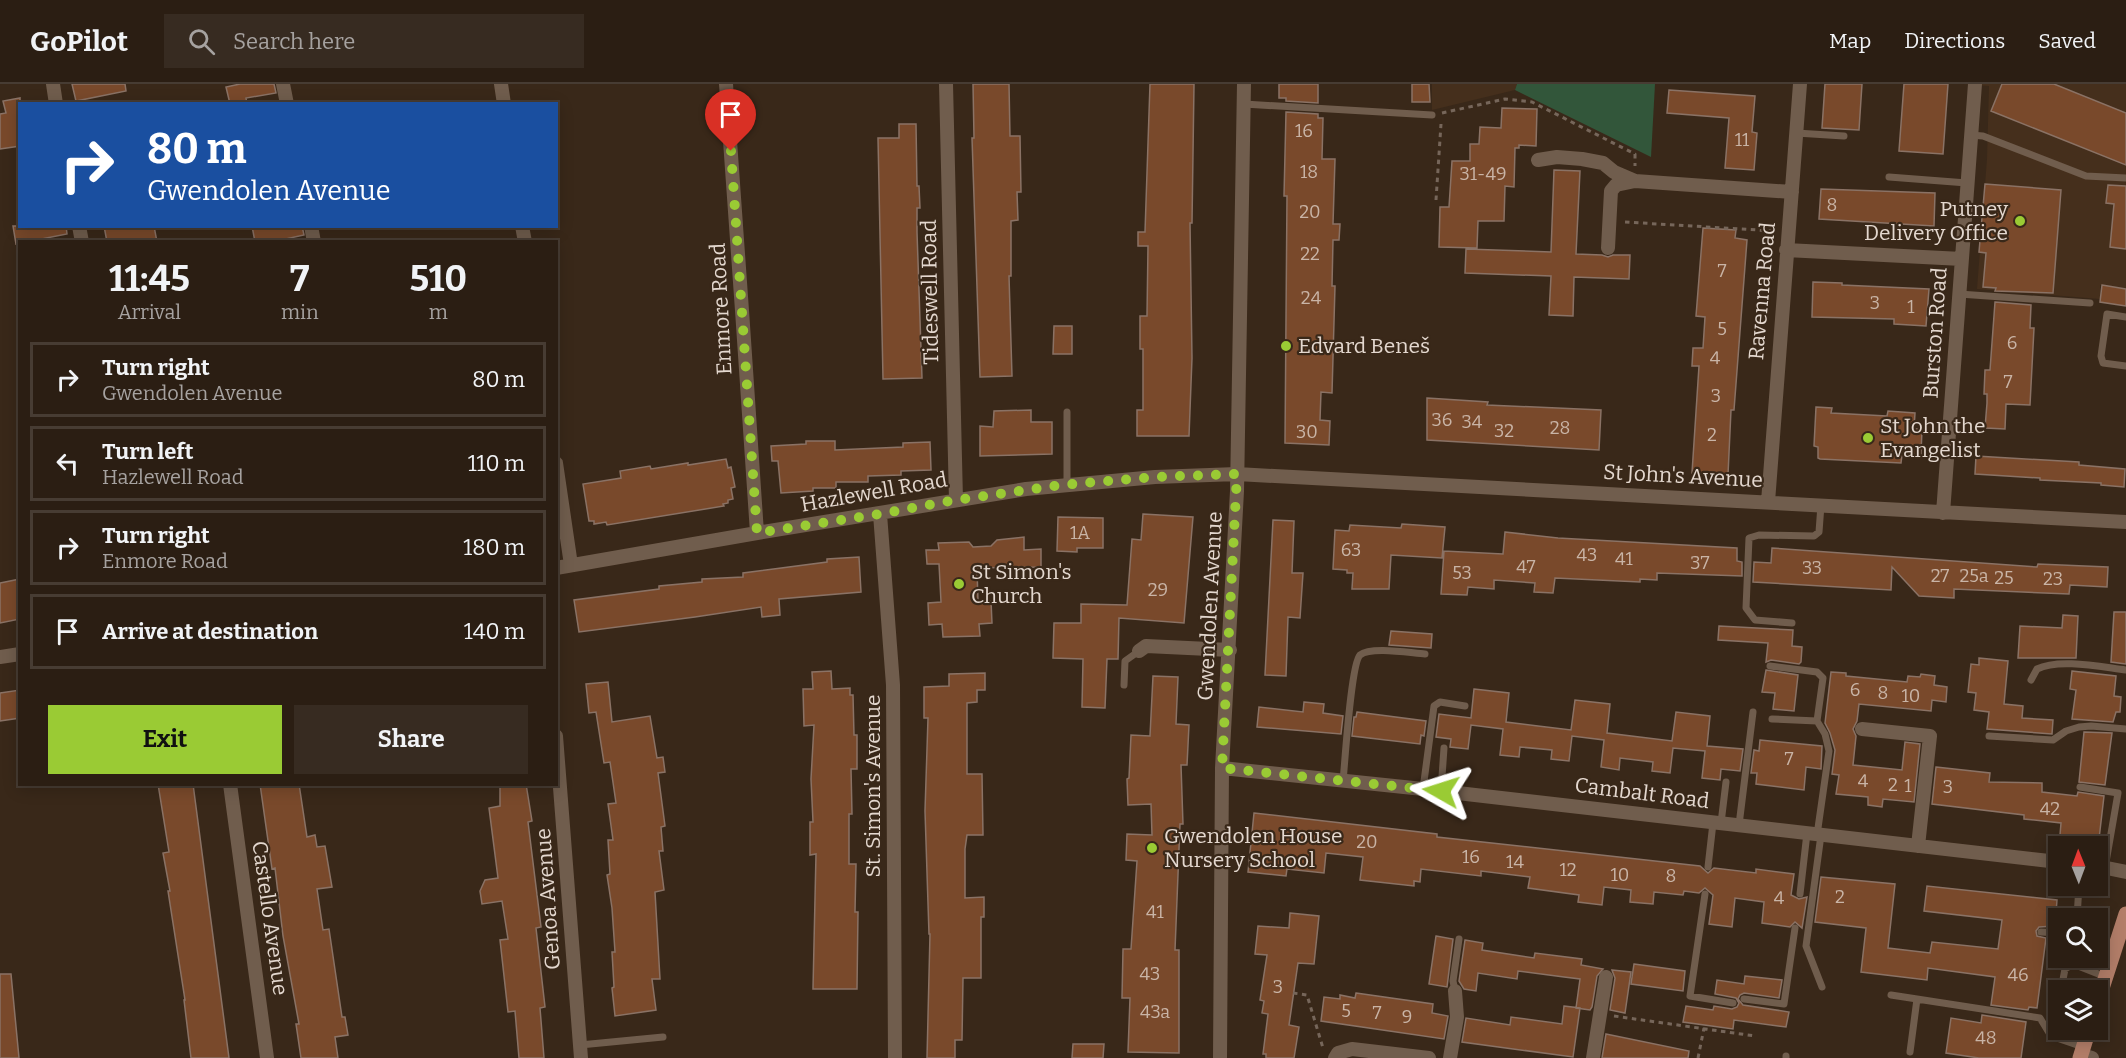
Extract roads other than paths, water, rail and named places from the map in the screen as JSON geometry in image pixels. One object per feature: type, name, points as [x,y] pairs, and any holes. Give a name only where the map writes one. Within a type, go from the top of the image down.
[{"type":"main road","points":[[2105,980],[2126,914]]},
{"type":"street","points":[[53,84],[56,102]]},
{"type":"street","points":[[283,84],[287,102]]},
{"type":"street","points":[[501,84],[504,102]]},
{"type":"street","name":"Enmore Road","points":[[726,84],[757,533]]},
{"type":"street","name":"Tideswell Road","points":[[946,84],[956,500]]},
{"type":"street","name":"Gwendolen Avenue","points":[[1220,1058],[1222,768],[1230,650],[1237,474],[1244,84]]},
{"type":"street","name":"Ravenna Road","points":[[1768,502],[1800,84]]},
{"type":"street","name":"Burston Road","points":[[1943,513],[1975,84]]},
{"type":"street","points":[[1538,160],[1557,157],[1603,163],[1614,172],[1635,181]]},
{"type":"street","points":[[1608,248],[1611,190],[1616,185],[1635,181],[1792,192]]},
{"type":"street","points":[[1786,250],[1962,259]]},
{"type":"street","name":"Hazlewell Road","points":[[558,568],[956,500],[1067,484],[1155,477],[1237,474]]},
{"type":"street","name":"St John's Avenue","points":[[1237,474],[2126,522]]},
{"type":"street","points":[[558,477],[571,565]]},
{"type":"street","name":"St. Simon's Avenue","points":[[880,514],[893,685],[896,1058]]},
{"type":"street","points":[[1139,651],[1146,646],[1230,650]]},
{"type":"street","points":[[0,657],[18,654]]},
{"type":"street","points":[[1862,729],[1930,736],[1918,846]]},
{"type":"street","name":"Genoa Avenue","points":[[558,761],[581,1051]]},
{"type":"street","name":"Cambalt Road","points":[[1222,768],[2048,861]]},
{"type":"street","name":"Castello Avenue","points":[[230,786],[267,1058]]},
{"type":"street","points":[[2108,868],[2126,872]]},
{"type":"street","points":[[1593,1058],[1606,977]]},
{"type":"street","points":[[1450,1058],[1457,1017],[1455,991]]},
{"type":"street","points":[[1329,1054],[1352,1048],[1428,1058]]},
{"type":"lane","points":[[1244,104],[1432,115]]},
{"type":"lane","points":[[1796,133],[1844,136]]},
{"type":"lane","points":[[1971,135],[1983,136],[2086,176],[2126,178]]},
{"type":"lane","points":[[1889,177],[1967,183]]},
{"type":"lane","points":[[1959,294],[2090,303]]},
{"type":"lane","points":[[2126,317],[2107,314],[2102,356],[2103,363],[2126,366]]},
{"type":"lane","points":[[1067,412],[1067,484]]},
{"type":"lane","points":[[1792,623],[1755,620],[1746,608],[1749,538],[1759,535],[1814,536],[1819,532],[1821,505]]},
{"type":"lane","points":[[1343,781],[1355,663],[1360,656],[1370,650],[1425,654]]},
{"type":"lane","points":[[1124,685],[1125,662],[1139,651]]},
{"type":"lane","points":[[2031,680],[2037,669],[2045,665],[2060,664],[2126,670]]},
{"type":"lane","points":[[1770,666],[1817,672],[1823,678],[1817,721],[1825,734],[1829,751],[1815,834],[1800,894]]},
{"type":"lane","points":[[1423,789],[1434,706],[1440,702],[1466,706]]},
{"type":"lane","points":[[1739,825],[1753,711]]},
{"type":"lane","points":[[1772,719],[1817,721]]},
{"type":"lane","points":[[1989,736],[2053,740],[2079,727],[2126,729]]},
{"type":"lane","points":[[1441,791],[1444,748]]},
{"type":"lane","points":[[1708,867],[1726,782]]},
{"type":"lane","points":[[2080,787],[2118,793],[2108,837]]},
{"type":"lane","points":[[1815,834],[1806,946],[1822,987]]},
{"type":"lane","points":[[1705,894],[1690,996],[1733,1003]]},
{"type":"lane","points":[[1744,999],[1784,1004],[1795,928]]},
{"type":"lane","points":[[2041,932],[2048,932]]},
{"type":"lane","points":[[1455,991],[1453,981],[1459,939]]},
{"type":"lane","points":[[2063,980],[2065,969],[2073,964],[2106,977]]},
{"type":"lane","points":[[1891,995],[2040,1018],[2051,1036],[2084,1054]]},
{"type":"lane","points":[[1910,1052],[1917,999]]},
{"type":"lane","points":[[581,1051],[663,1037]]},
{"type":"place","name":"Putney Delivery Office","points":[[2020,221]]},
{"type":"place","name":"Edvard Beneš","points":[[1286,346]]},
{"type":"place","name":"St John the Evangelist","points":[[1868,438]]},
{"type":"place","name":"St Simon's Church","points":[[959,584]]},
{"type":"place","name":"Gwendolen House Nursery School","points":[[1152,848]]}]
